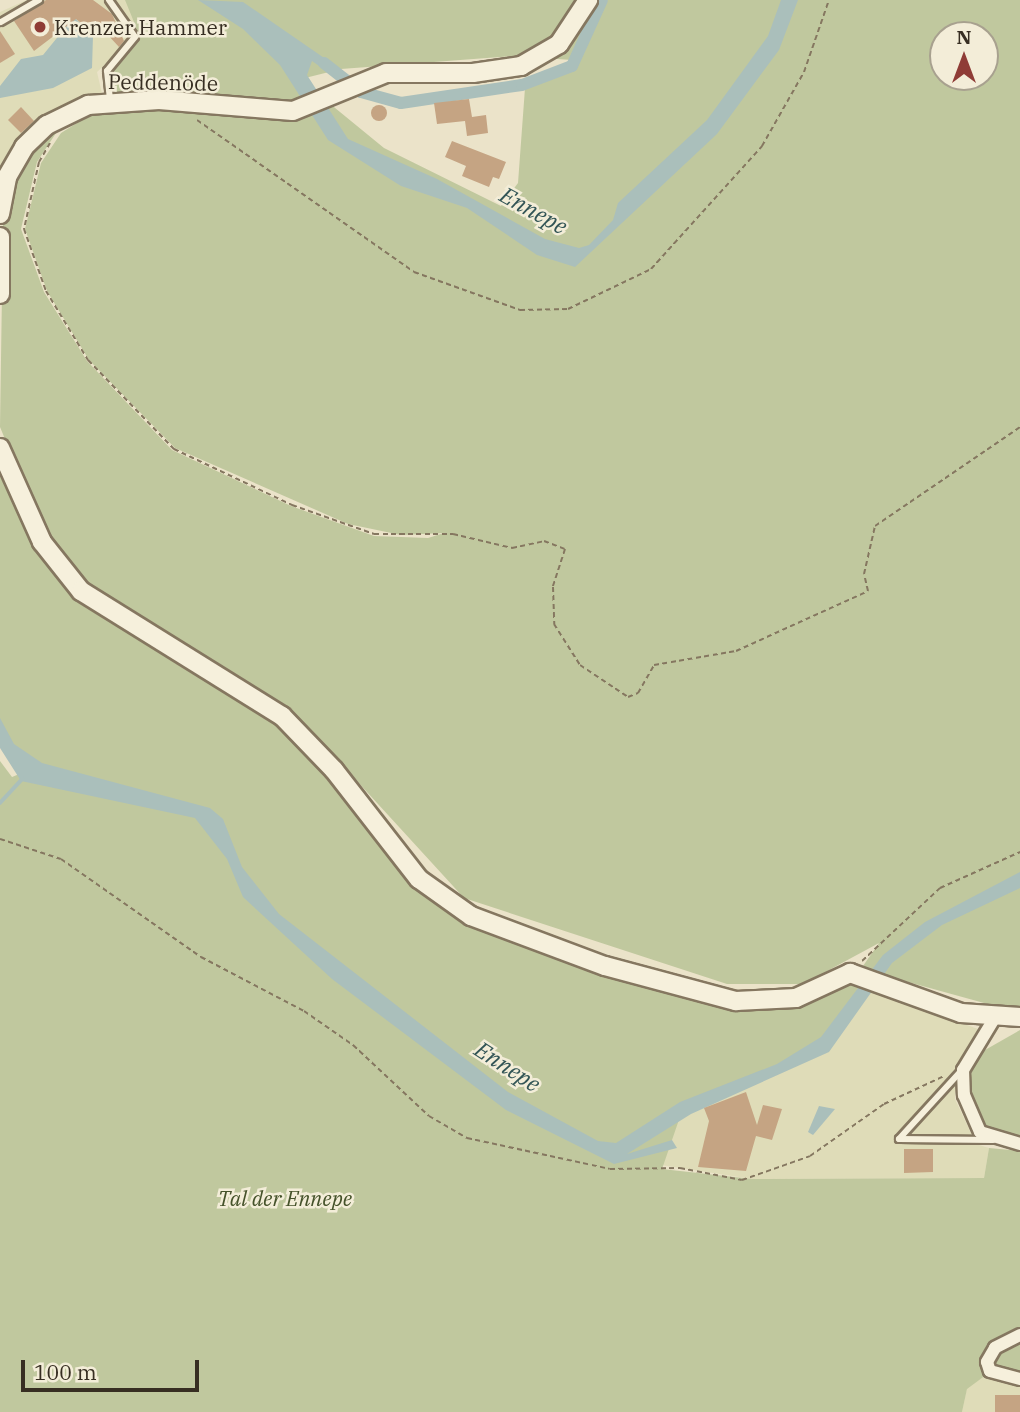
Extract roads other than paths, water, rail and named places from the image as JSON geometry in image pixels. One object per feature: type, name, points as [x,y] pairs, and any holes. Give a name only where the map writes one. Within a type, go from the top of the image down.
[{"type":"street","name":"Peddenöde","points":[[0,214],[7,177],[37,133],[72,111],[110,101],[189,102],[303,110],[349,85],[386,73],[473,73],[521,66],[559,44],[588,0]]},
{"type":"street","points":[[0,237],[0,294]]},
{"type":"street","points":[[0,448],[42,542],[81,591],[282,716],[334,769],[419,879],[471,916],[606,965],[736,1000],[796,998],[856,973],[994,1019],[1020,1017]]},
{"type":"street","points":[[994,1019],[963,1070],[971,1118],[993,1140],[1020,1144]]},
{"type":"street","points":[[1020,1335],[995,1348],[987,1362],[990,1371],[1020,1379]]},
{"type":"lane","points":[[1,22],[39,0]]},
{"type":"lane","points":[[109,0],[135,37],[107,71],[110,101]]},
{"type":"lane","points":[[963,1070],[899,1139],[993,1140]]},
{"type":"waterway","points":[[324,63],[361,92],[401,103],[522,85],[572,66],[602,0]]},
{"type":"waterway","points":[[0,803],[22,779]]},
{"type":"place","name":"Krenzer Hammer","points":[[40,27]]},
{"type":"water label","name":"Ennepe","points":[[534,210]]},
{"type":"water label","name":"Ennepe","points":[[508,1066]]},
{"type":"park label","name":"Tal der Ennepe","points":[[285,1198]]}]
